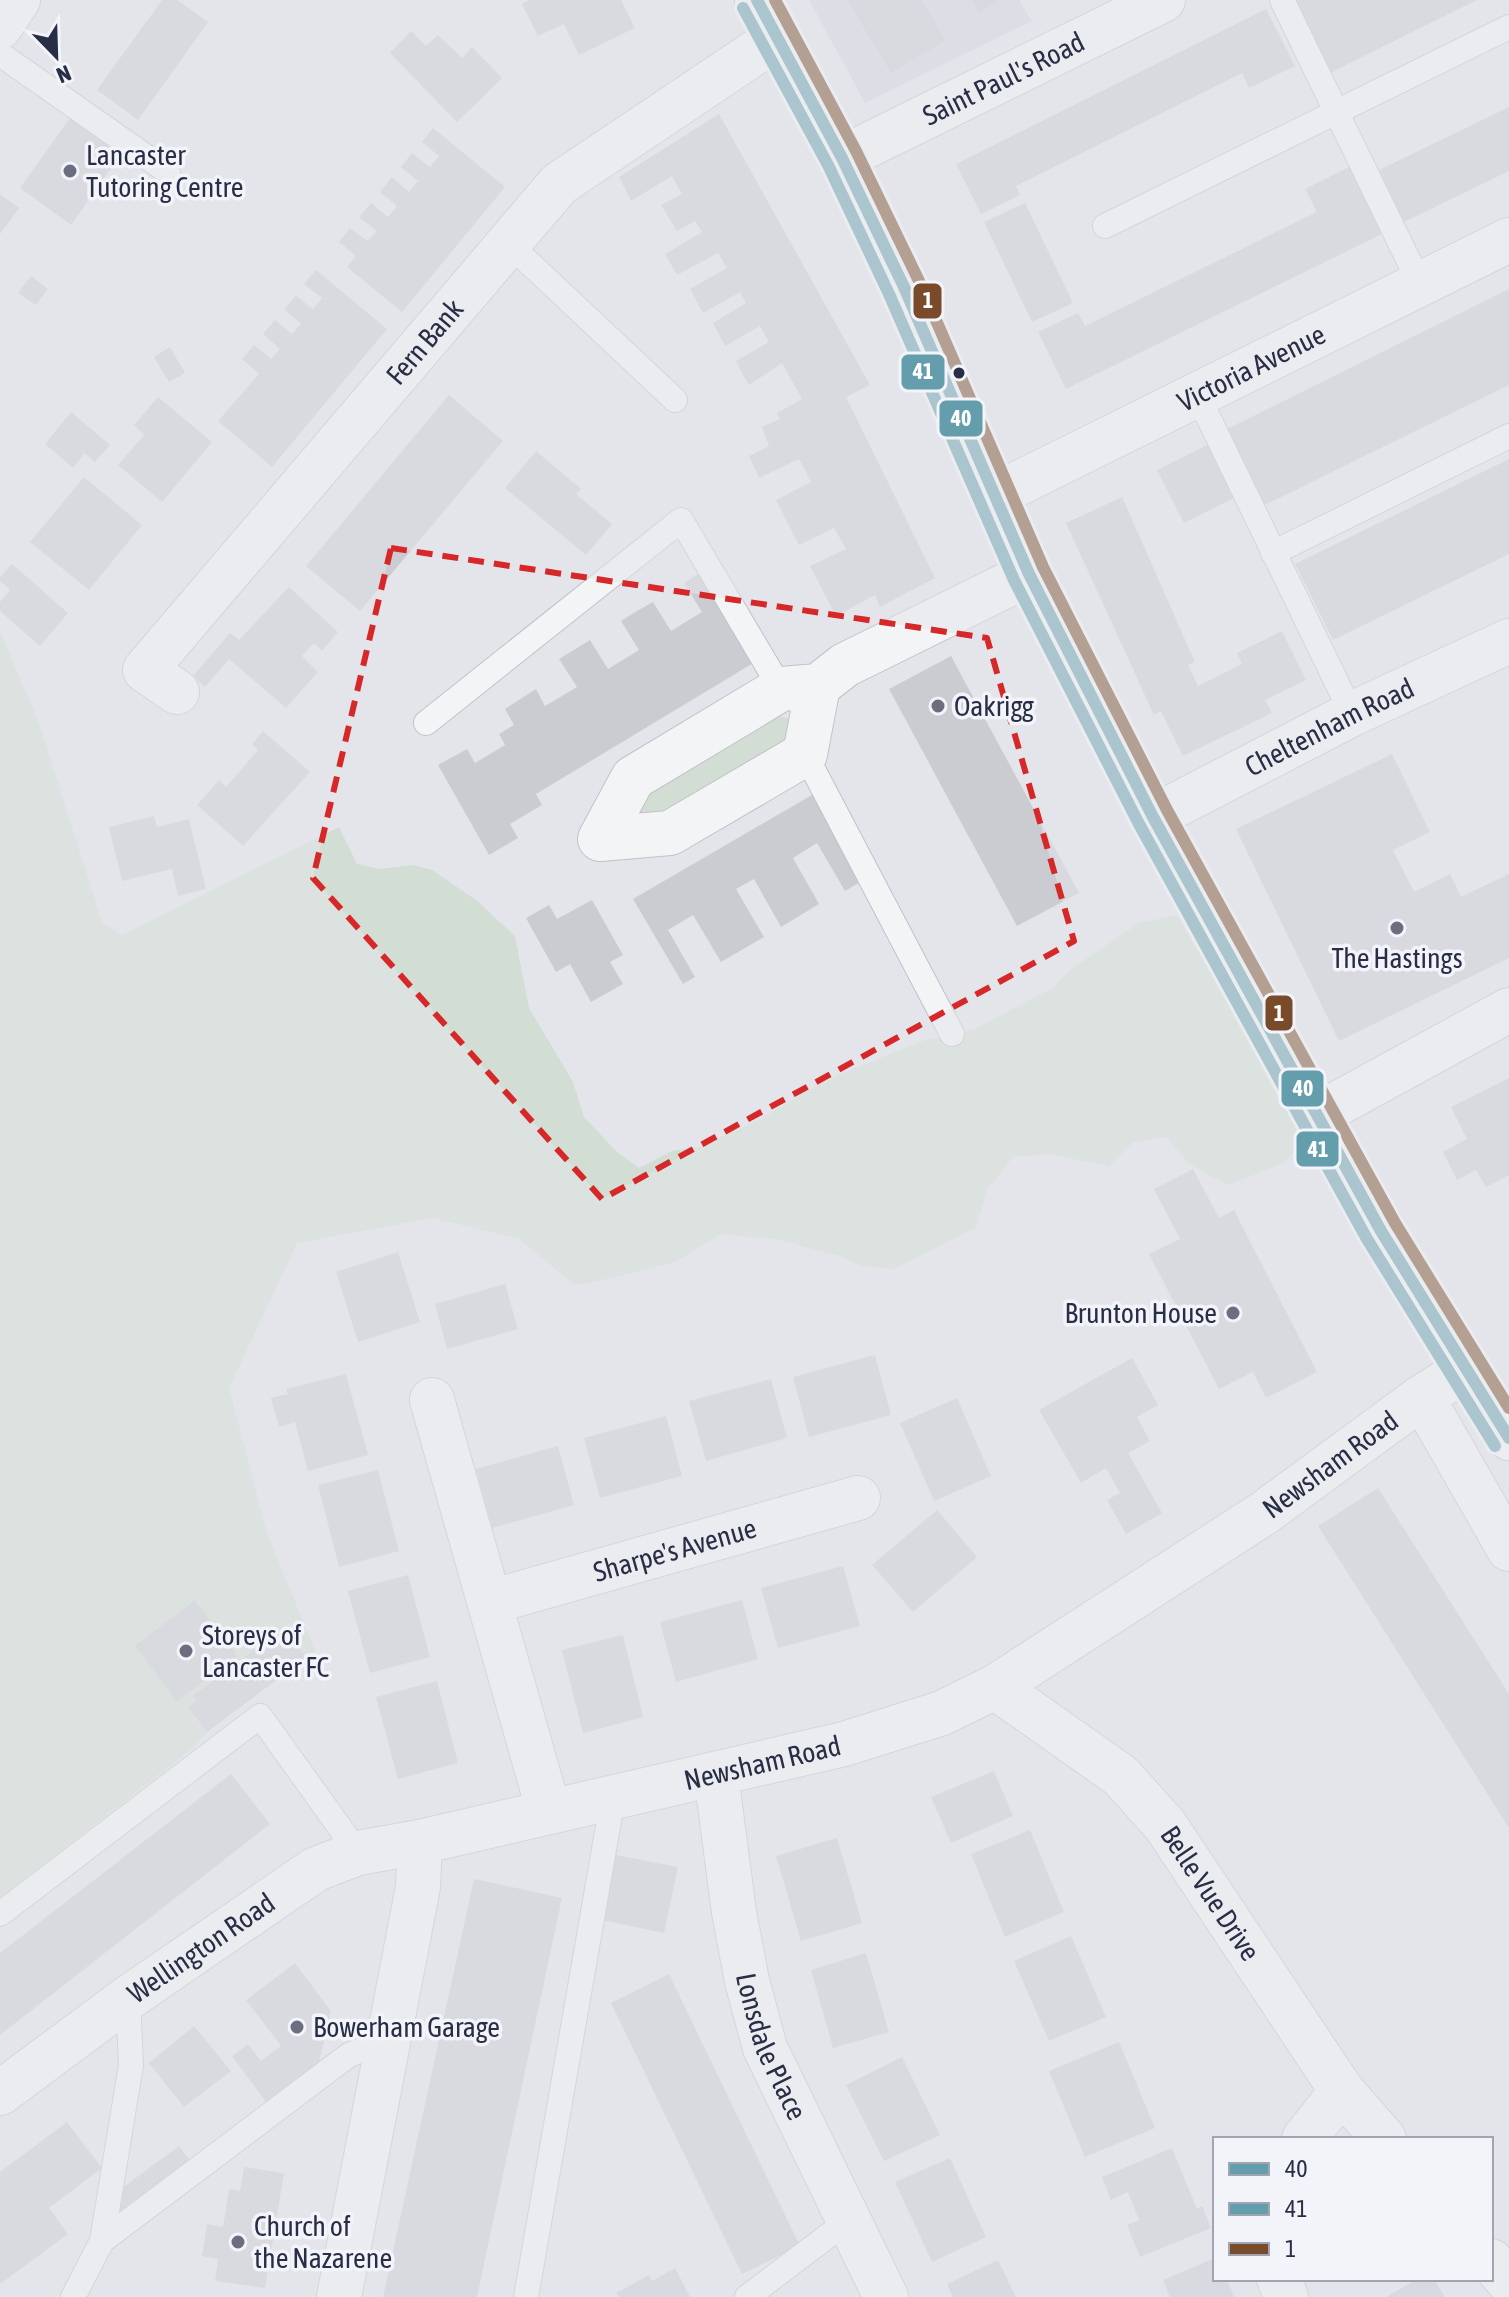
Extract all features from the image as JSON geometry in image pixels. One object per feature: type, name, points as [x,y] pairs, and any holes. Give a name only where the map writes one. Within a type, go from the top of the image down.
[{"type":"main road","points":[[767,18],[842,158],[904,287],[1029,574],[1153,817],[1381,1231],[1508,1434]]},
{"type":"street","points":[[0,27],[18,0]]},
{"type":"street","name":"Saint Paul's Road","points":[[842,158],[1163,0]]},
{"type":"street","name":"Fern Bank","points":[[177,692],[145,670],[559,184],[767,18]]},
{"type":"street","name":"Victoria Avenue","points":[[995,495],[1509,240]]},
{"type":"street","points":[[799,688],[805,754],[670,833],[600,839],[633,778],[799,688],[1029,574]]},
{"type":"street","name":"Cheltenham Road","points":[[1153,817],[1352,714],[1509,641]]},
{"type":"street","points":[[1317,1115],[1509,1010]]},
{"type":"street","name":"Newsham Road","points":[[420,1842],[844,1744],[942,1713],[995,1687],[1264,1513],[1422,1397],[1466,1369]]},
{"type":"street","points":[[1422,1397],[1509,1549]]},
{"type":"street","points":[[432,1400],[549,1812]]},
{"type":"street","name":"Sharpe's Avenue","points":[[490,1602],[858,1498]]},
{"type":"street","name":"Belle Vue Drive","points":[[995,1687],[1121,1776],[1165,1825],[1342,2091],[1382,2137]]},
{"type":"street","name":"Lonsdale Place","points":[[716,1775],[737,1926],[747,1981],[765,2048],[886,2297]]},
{"type":"street","points":[[339,2297],[418,1887],[420,1842]]},
{"type":"street","name":"Wellington Road","points":[[0,2093],[128,1998],[316,1869],[358,1853],[420,1842]]},
{"type":"street","points":[[1306,2137],[1342,2091]]},
{"type":"street","points":[[1493,2263],[1509,2282]]},
{"type":"lane","points":[[1282,0],[1420,284]]},
{"type":"lane","points":[[1105,226],[1509,27]]},
{"type":"lane","points":[[0,54],[168,172]]},
{"type":"lane","points":[[508,243],[675,400]]},
{"type":"lane","points":[[1197,394],[1273,553],[1293,607],[1352,714]]},
{"type":"lane","points":[[1273,553],[1509,436]]},
{"type":"lane","points":[[426,723],[681,520],[799,688]]},
{"type":"lane","points":[[805,754],[952,1034]]},
{"type":"lane","points":[[0,1914],[260,1716],[358,1853]]},
{"type":"lane","points":[[526,2297],[613,1798]]},
{"type":"lane","points":[[73,2297],[102,2241],[131,2065],[128,1998]]},
{"type":"lane","points":[[102,2241],[349,2055],[389,2040]]},
{"type":"lane","points":[[747,2297],[849,2220]]},
{"type":"highlighted area","points":[[391,548],[987,638],[1074,941],[602,1199],[313,878]]},
{"type":"shaded area","points":[[809,0],[1019,0],[1032,21],[865,103]]},
{"type":"shaded area","points":[[0,632],[39,723],[102,922],[122,935],[339,827],[357,864],[379,869],[413,865],[432,870],[476,900],[515,936],[529,1008],[573,1082],[584,1117],[617,1152],[639,1168],[672,1151],[698,1147],[753,1123],[818,1085],[855,1068],[922,1041],[975,1029],[1052,988],[1071,969],[1139,923],[1177,915],[1289,1107],[1302,1143],[1284,1163],[1228,1185],[1189,1164],[1166,1137],[1133,1142],[1109,1166],[1048,1154],[1013,1157],[987,1190],[976,1227],[895,1269],[861,1266],[839,1256],[775,1239],[721,1234],[675,1262],[590,1283],[573,1284],[519,1239],[433,1218],[297,1243],[229,1388],[267,1533],[316,1653],[207,1732],[193,1748],[0,1898]]},
{"type":"shaded area","points":[[768,714],[796,720],[787,749],[666,816],[638,813],[650,788]]},
{"type":"building","points":[[162,0],[177,0],[208,22],[138,120],[97,90]]},
{"type":"building","points":[[529,0],[621,0],[635,28],[579,55],[564,24],[538,36],[522,4]]},
{"type":"building","points":[[847,0],[921,0],[946,40],[891,73]]},
{"type":"building","points":[[971,0],[1000,0],[979,13]]},
{"type":"building","points":[[1289,0],[1477,0],[1326,75]]},
{"type":"building","points":[[1266,9],[1295,66],[1249,88],[1242,73],[1016,186],[1020,195],[981,214],[956,164]]},
{"type":"building","points":[[411,31],[426,46],[438,35],[462,58],[472,47],[502,78],[457,122],[390,53]]},
{"type":"building","points":[[1509,107],[1509,171],[1404,222],[1379,170]]},
{"type":"building","points":[[719,114],[870,385],[846,397],[935,578],[880,607],[875,595],[836,616],[810,566],[846,549],[834,528],[799,545],[776,500],[811,482],[799,459],[759,478],[749,456],[769,446],[762,427],[780,419],[777,413],[802,399],[782,363],[749,385],[742,373],[736,361],[769,342],[760,326],[725,346],[713,323],[746,303],[740,292],[703,313],[690,289],[727,268],[718,253],[677,275],[665,254],[702,232],[695,221],[677,231],[661,205],[682,194],[672,176],[631,201],[619,177]]},
{"type":"building","name":"Lancaster Tutoring Centre","points":[[70,118],[121,154],[71,225],[20,188]]},
{"type":"building","points":[[433,128],[505,187],[402,312],[347,267],[356,256],[339,242],[350,228],[367,241],[377,231],[359,217],[371,203],[388,217],[397,206],[380,192],[392,177],[409,192],[418,181],[401,167],[412,153],[430,167],[439,156],[422,142]]},
{"type":"building","points":[[1351,166],[1384,233],[1066,389],[1038,332],[1078,313],[1085,326],[1317,212],[1305,189]]},
{"type":"building","points":[[0,194],[19,208],[0,234]]},
{"type":"building","points":[[1025,203],[1073,303],[1032,322],[984,222]]},
{"type":"building","points":[[316,270],[387,329],[272,467],[218,421],[259,374],[242,359],[254,345],[271,359],[280,349],[263,334],[275,320],[292,334],[301,324],[284,309],[296,296],[313,309],[322,298],[304,284]]},
{"type":"building","points":[[31,276],[48,289],[36,305],[18,293]]},
{"type":"building","points":[[1509,289],[1509,385],[1263,506],[1225,430]]},
{"type":"building","points":[[170,347],[185,373],[169,382],[154,357]]},
{"type":"building","points":[[449,395],[503,441],[360,611],[306,566]]},
{"type":"building","points":[[158,397],[212,442],[162,502],[118,465],[144,435],[134,425]]},
{"type":"building","points":[[71,412],[110,445],[95,462],[78,448],[84,454],[73,468],[45,444]]},
{"type":"building","points":[[1215,441],[1242,494],[1184,523],[1157,470]]},
{"type":"building","points":[[536,451],[581,489],[576,494],[612,524],[586,555],[505,488]]},
{"type":"building","points":[[1509,459],[1509,554],[1333,640],[1295,564]]},
{"type":"building","points":[[84,477],[142,525],[89,590],[30,542]]},
{"type":"building","points":[[1122,497],[1195,662],[1188,665],[1198,686],[1242,664],[1237,653],[1282,631],[1306,680],[1265,700],[1272,713],[1183,756],[1161,711],[1154,715],[1066,523]]},
{"type":"building","points":[[12,564],[68,613],[40,646],[0,611],[0,602],[10,590],[0,581],[0,577]]},
{"type":"building","points":[[700,573],[755,662],[536,794],[542,805],[510,824],[518,838],[489,855],[438,765],[467,749],[475,763],[505,745],[499,734],[514,725],[505,709],[536,689],[545,706],[577,687],[559,659],[590,640],[608,669],[639,650],[621,621],[637,611],[653,602],[671,631],[702,612],[684,583]]},
{"type":"building","points":[[289,587],[338,632],[322,651],[314,643],[302,656],[318,672],[286,708],[229,659],[205,687],[193,676],[230,633],[239,640]]},
{"type":"building","points":[[951,656],[1079,893],[1017,926],[889,689]]},
{"type":"building","points":[[263,731],[310,772],[243,846],[197,805],[219,780],[226,787],[258,750],[252,744]]},
{"type":"building","name":"The Hastings","points":[[1392,754],[1430,832],[1393,850],[1414,892],[1450,874],[1461,897],[1509,874],[1509,958],[1339,1041],[1236,829]]},
{"type":"building","points":[[817,792],[867,878],[845,891],[817,843],[793,858],[819,904],[781,927],[754,879],[736,889],[764,937],[721,962],[693,915],[668,930],[695,977],[683,984],[633,899]]},
{"type":"building","points":[[154,816],[157,827],[189,819],[206,889],[178,896],[172,869],[122,881],[109,827]]},
{"type":"building","points":[[592,900],[623,955],[610,962],[623,984],[591,1002],[570,964],[556,972],[526,918],[549,905],[557,919]]},
{"type":"building","points":[[1509,1078],[1509,1175],[1486,1187],[1476,1170],[1457,1180],[1443,1152],[1467,1139],[1451,1107]]},
{"type":"building","name":"Brunton House","points":[[1193,1169],[1219,1218],[1234,1210],[1317,1372],[1266,1398],[1253,1372],[1219,1389],[1149,1254],[1180,1239],[1154,1189]]},
{"type":"building","points":[[398,1252],[420,1322],[358,1342],[336,1272]]},
{"type":"building","points":[[505,1284],[518,1329],[447,1349],[435,1304]]},
{"type":"building","points":[[875,1355],[891,1415],[809,1437],[793,1377]]},
{"type":"building","points":[[1132,1358],[1158,1405],[1137,1417],[1150,1441],[1128,1453],[1162,1513],[1126,1534],[1107,1500],[1120,1493],[1106,1468],[1081,1483],[1039,1410]]},
{"type":"building","points":[[346,1374],[368,1455],[308,1471],[295,1422],[279,1427],[271,1398],[288,1394],[286,1389]]},
{"type":"building","points":[[771,1379],[787,1438],[706,1461],[689,1401]]},
{"type":"building","points":[[957,1398],[991,1476],[934,1501],[900,1423]]},
{"type":"building","points":[[666,1416],[682,1476],[600,1498],[584,1438]]},
{"type":"building","points":[[558,1446],[574,1505],[492,1528],[476,1469]]},
{"type":"building","points":[[378,1470],[399,1551],[339,1567],[318,1485]]},
{"type":"building","points":[[1378,1488],[1509,1694],[1509,1828],[1318,1526]]},
{"type":"building","points":[[937,1510],[977,1557],[913,1612],[872,1565]]},
{"type":"building","points":[[843,1566],[860,1626],[778,1648],[761,1588]]},
{"type":"building","points":[[408,1575],[430,1657],[370,1673],[348,1591]]},
{"type":"building","name":"Storeys of Lancaster FC","points":[[195,1600],[237,1656],[177,1701],[135,1646]]},
{"type":"building","points":[[742,1600],[758,1659],[676,1682],[660,1622]]},
{"type":"building","points":[[284,1628],[306,1658],[207,1732],[188,1707],[197,1701],[193,1696]]},
{"type":"building","points":[[623,1635],[643,1717],[583,1733],[562,1650]]},
{"type":"building","points":[[437,1681],[458,1763],[398,1779],[376,1697]]},
{"type":"building","points":[[994,1771],[1013,1816],[951,1843],[931,1797]]},
{"type":"building","points":[[231,1774],[270,1824],[0,2035],[0,1953]]},
{"type":"building","points":[[1030,1830],[1064,1912],[1005,1937],[971,1854]]},
{"type":"building","points":[[837,1838],[862,1923],[801,1941],[776,1856]]},
{"type":"building","points":[[611,1854],[678,1867],[664,1933],[597,1919]]},
{"type":"building","points":[[474,1879],[562,1898],[477,2297],[383,2297]]},
{"type":"building","points":[[1071,1936],[1106,2017],[1049,2041],[1014,1961]]},
{"type":"building","points":[[866,1953],[889,2032],[833,2048],[811,1970]]},
{"type":"building","name":"Bowerham Garage","points":[[295,1963],[331,2011],[317,2071],[269,2106],[232,2056],[248,2044],[261,2061],[281,2046],[246,2000]]},
{"type":"building","points":[[669,1974],[800,2246],[742,2274],[611,2003]]},
{"type":"building","points":[[194,2026],[231,2071],[184,2107],[149,2063]]},
{"type":"building","points":[[1119,2042],[1155,2128],[1085,2157],[1049,2071]]},
{"type":"building","points":[[902,2057],[940,2135],[884,2161],[846,2085]]},
{"type":"building","points":[[67,2122],[102,2168],[49,2208],[68,2234],[0,2284],[0,2172]]},
{"type":"building","points":[[179,2146],[194,2166],[111,2229],[118,2191]]},
{"type":"building","points":[[1172,2148],[1197,2209],[1202,2206],[1211,2228],[1140,2257],[1127,2225],[1139,2220],[1128,2192],[1111,2200],[1102,2177]]},
{"type":"building","points":[[950,2158],[986,2237],[932,2262],[895,2182]]},
{"type":"building","name":"Church of the Nazarene","points":[[244,2167],[284,2173],[265,2288],[215,2281],[218,2259],[202,2256],[207,2224],[223,2227],[229,2189],[240,2191]]},
{"type":"building","points":[[1213,2259],[1213,2281],[1228,2281],[1234,2297],[1170,2297],[1163,2280]]},
{"type":"building","points":[[998,2260],[1016,2297],[953,2297],[947,2284]]},
{"type":"building","points":[[675,2268],[690,2297],[619,2297],[616,2293],[649,2275],[652,2281]]},
{"type":"building","points":[[1414,2281],[1435,2281],[1445,2297],[1386,2297]]},
{"type":"transit line","name":"40","points":[[757,0],[842,158],[904,287],[1029,574],[1153,817],[1381,1231],[1509,1438]]},
{"type":"transit line","name":"1","points":[[775,0],[856,151],[919,281],[1043,567],[1167,810],[1395,1223],[1509,1408]]},
{"type":"transit line","name":"41","points":[[743,8],[828,165],[889,294],[1014,580],[1139,824],[1367,1239],[1495,1446]]},
{"type":"place","name":"Lancaster Tutoring Centre","points":[[70,171]]},
{"type":"place","name":"Oakrigg","points":[[938,706]]},
{"type":"place","name":"The Hastings","points":[[1397,928]]},
{"type":"place","name":"Brunton House","points":[[1233,1313]]},
{"type":"place","name":"Storeys of Lancaster FC","points":[[186,1651]]},
{"type":"place","name":"Bowerham Garage","points":[[297,2027]]},
{"type":"place","name":"Church of the Nazarene","points":[[238,2242]]}]
